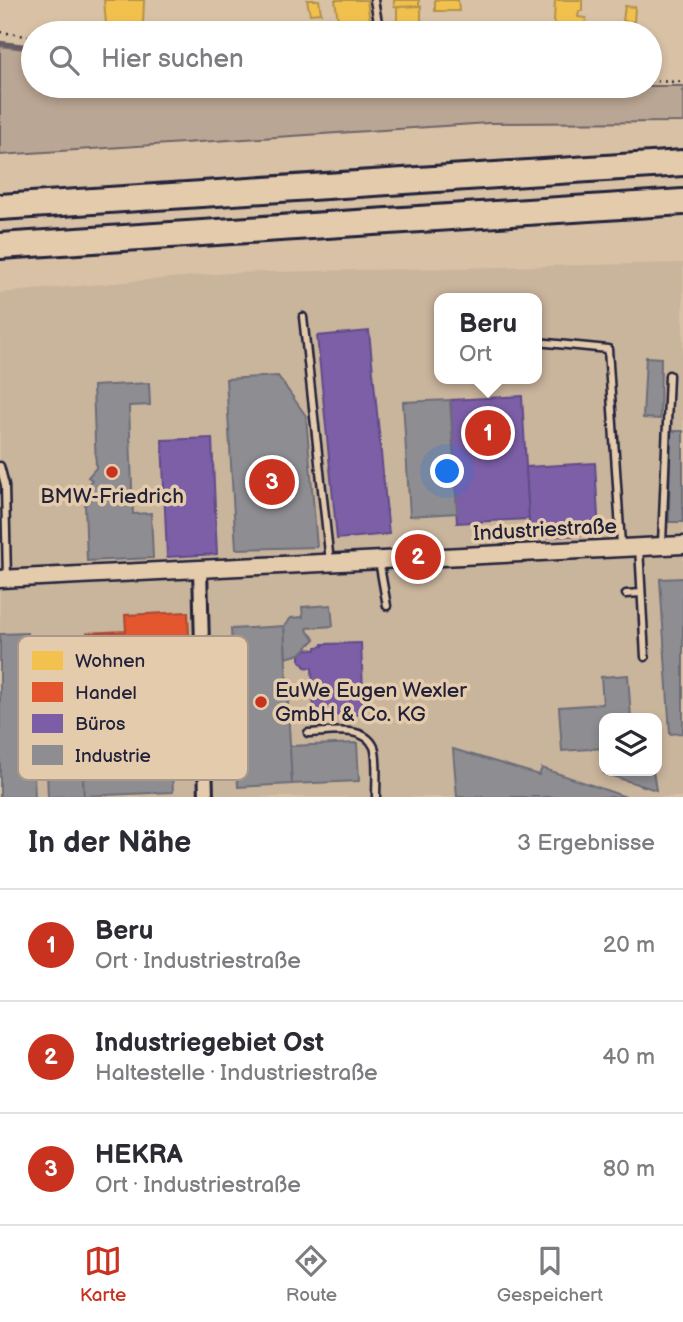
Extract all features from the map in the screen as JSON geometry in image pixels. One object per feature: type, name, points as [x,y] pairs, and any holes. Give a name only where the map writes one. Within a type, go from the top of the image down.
[{"type":"highway","points":[[0,208],[683,163]]},
{"type":"highway","points":[[0,246],[683,202]]},
{"type":"street","name":"Industriestraße","points":[[4,579],[683,545]]},
{"type":"street","points":[[200,569],[202,636]]},
{"type":"lane","points":[[374,0],[378,21]]},
{"type":"lane","points":[[303,317],[330,562]]},
{"type":"lane","points":[[542,342],[608,349],[621,547]]},
{"type":"lane","points":[[662,545],[669,375]]},
{"type":"lane","points":[[0,466],[5,485],[4,579]]},
{"type":"lane","points":[[639,546],[645,657]]},
{"type":"lane","points":[[378,559],[387,606]]},
{"type":"lane","points":[[626,594],[641,593]]},
{"type":"lane","points":[[308,733],[351,732],[368,740],[374,748],[376,797]]},
{"type":"path","points":[[0,32],[21,35]]},
{"type":"path","points":[[662,81],[683,82]]},
{"type":"shaded area","points":[[0,46],[21,49],[21,98],[662,98],[662,86],[683,86],[683,122],[489,123],[0,155]]},
{"type":"shaded area","points":[[683,263],[683,797],[0,797],[0,293],[228,273]]},
{"type":"building: Wohnen","points":[[104,0],[144,0],[143,21],[106,21]]},
{"type":"building: Wohnen","points":[[307,0],[319,0],[321,13],[310,14]]},
{"type":"building: Wohnen","points":[[335,0],[367,0],[370,21],[338,21]]},
{"type":"building: Wohnen","points":[[394,0],[419,0],[419,7],[394,7]]},
{"type":"building: Wohnen","points":[[435,0],[458,0],[459,11],[435,11]]},
{"type":"building: Wohnen","points":[[555,0],[582,0],[582,11],[579,11],[578,17],[586,18],[586,21],[554,21]]},
{"type":"building: Wohnen","points":[[421,6],[421,21],[397,21],[397,7]]},
{"type":"building: Wohnen","points":[[625,6],[635,7],[634,21],[623,21]]},
{"type":"building: Handel","points":[[188,612],[189,636],[87,636],[87,633],[126,631],[125,615]]},
{"type":"building: Büros","points":[[369,331],[389,534],[337,539],[317,336]]},
{"type":"building: Büros","points":[[522,396],[529,519],[457,523],[450,400]]},
{"type":"building: Büros","points":[[212,438],[217,554],[167,557],[162,440]]},
{"type":"building: Büros","points":[[595,463],[599,534],[530,538],[526,467]]},
{"type":"building: Büros","points":[[361,643],[364,714],[314,716],[312,668],[305,667],[300,661],[300,654],[306,649],[316,650],[316,647],[323,644]]},
{"type":"building: Industrie","points":[[646,357],[661,358],[660,419],[643,418]]},
{"type":"building: Industrie","points":[[278,376],[306,416],[317,547],[236,549],[226,379]]},
{"type":"building: Industrie","name":"BMW-Friedrich","points":[[149,383],[150,405],[129,406],[133,514],[151,513],[153,558],[87,561],[85,505],[92,498],[84,489],[92,480],[88,477],[96,468],[93,386]]},
{"type":"building: Industrie","points":[[450,400],[457,513],[410,516],[403,402]]},
{"type":"building: Industrie","points":[[670,431],[683,431],[683,522],[669,522]]},
{"type":"building: Industrie","points":[[683,578],[683,733],[670,734],[660,579]]},
{"type":"building: Industrie","points":[[331,605],[333,626],[307,628],[315,639],[300,654],[286,658],[284,626],[291,618],[303,617],[302,607]]},
{"type":"building: Industrie","name":"EuWe Eugen Wexler GmbH & Co. KG","points":[[284,626],[292,784],[238,787],[238,780],[248,780],[248,636],[231,636],[231,629]]},
{"type":"building: Industrie","points":[[27,633],[27,636],[18,636],[18,780],[34,780],[35,797],[0,797],[0,634]]},
{"type":"building: Industrie","points":[[628,675],[631,713],[599,713],[599,748],[562,751],[559,707],[603,704],[601,677]]},
{"type":"building: Industrie","points":[[357,743],[359,781],[292,784],[290,746]]},
{"type":"building: Industrie","points":[[453,749],[539,775],[542,768],[626,797],[457,797]]},
{"type":"building: Industrie","points":[[612,776],[654,776],[656,790]]},
{"type":"building: Industrie","points":[[47,780],[83,780],[84,796],[48,797]]},
{"type":"building: Industrie","points":[[83,780],[172,780],[173,792],[84,796]]},
{"type":"waterway","points":[[0,43],[21,46]]},
{"type":"place","name":"Beru","points":[[488,433]]},
{"type":"place","name":"BMW-Friedrich","points":[[112,472]]},
{"type":"place","name":"HEKRA","points":[[272,482]]},
{"type":"place","name":"Industriegebiet Ost","points":[[418,557]]},
{"type":"place","name":"EuWe Eugen Wexler GmbH & Co. KG","points":[[261,702]]}]
